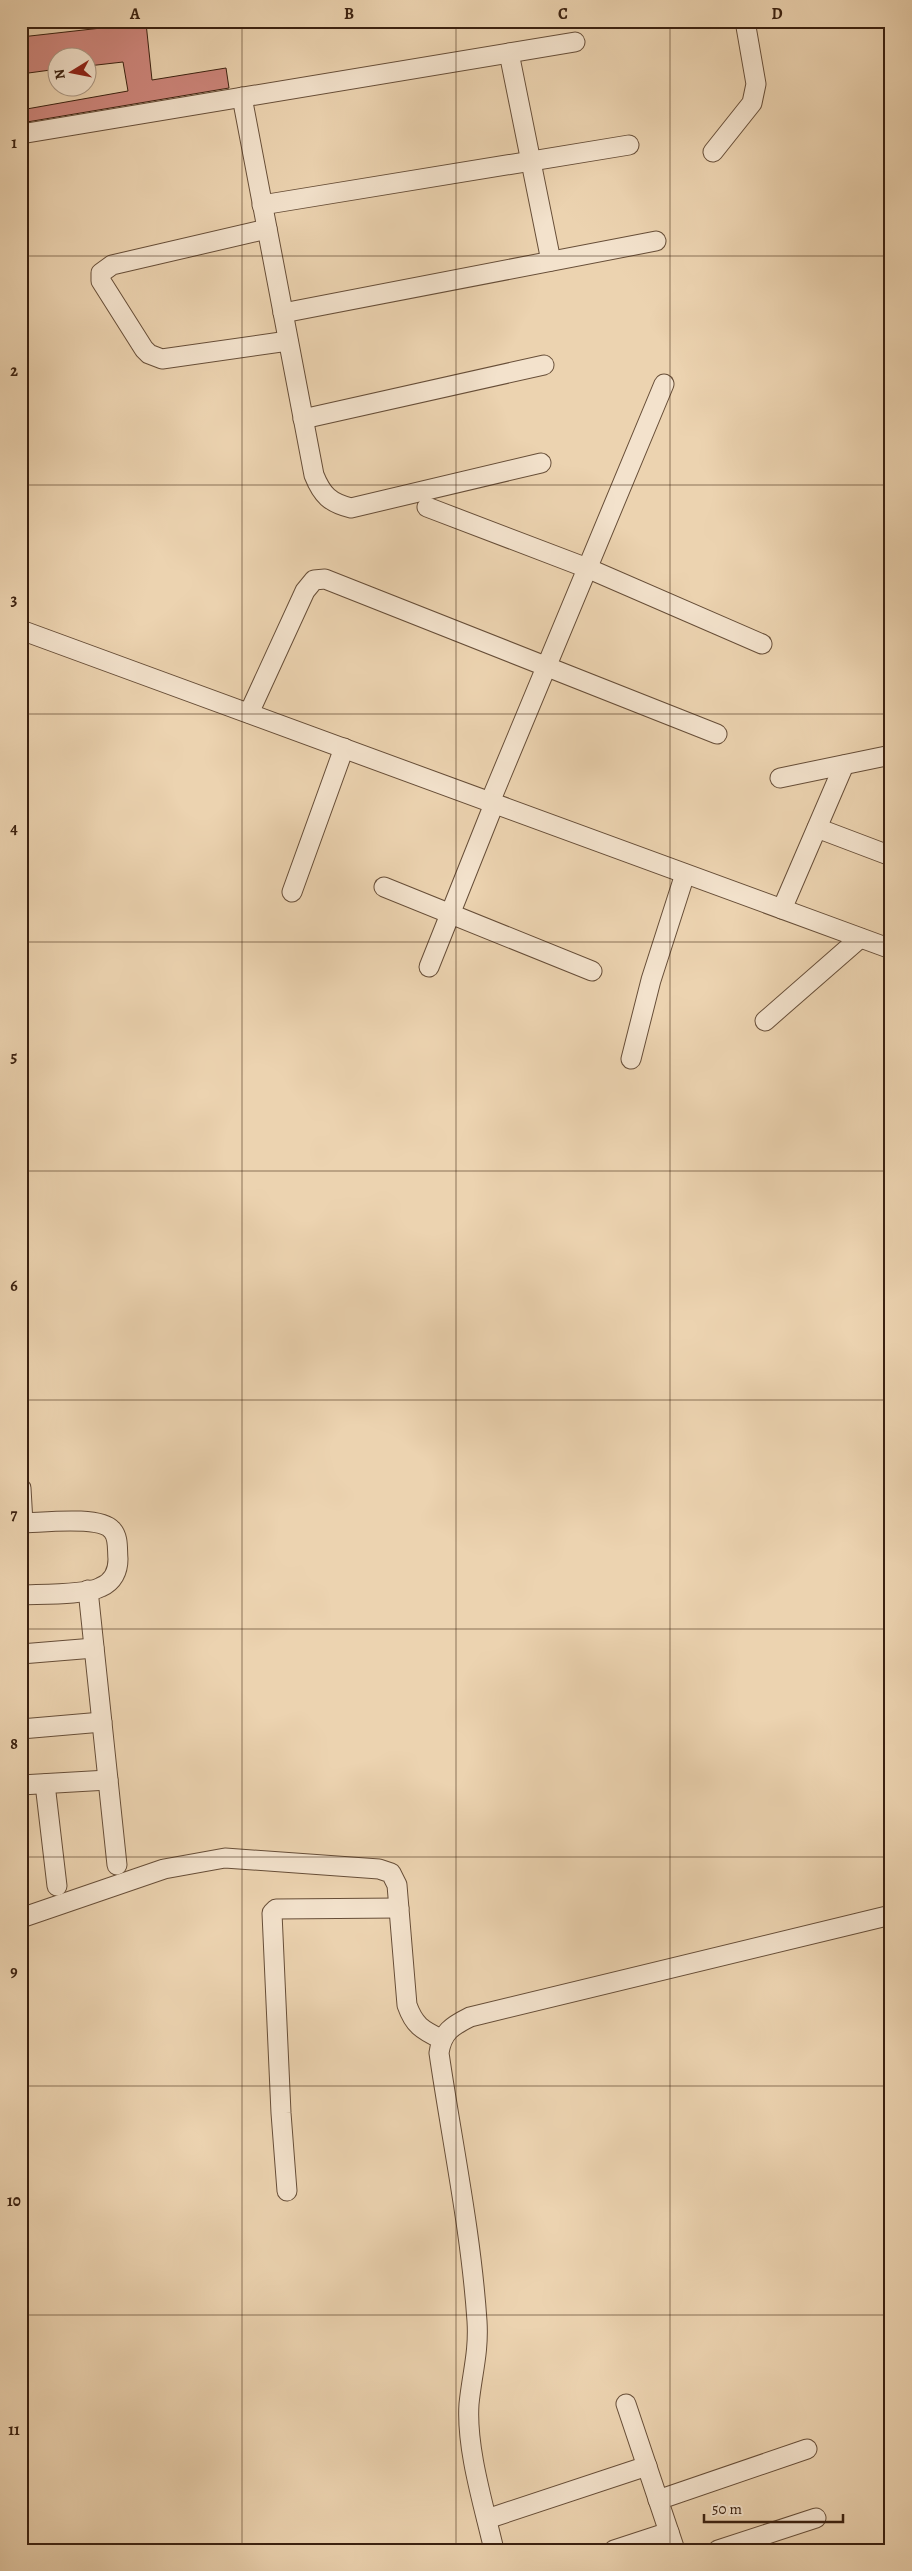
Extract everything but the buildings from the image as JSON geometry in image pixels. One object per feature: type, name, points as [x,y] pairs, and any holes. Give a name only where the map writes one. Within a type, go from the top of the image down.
[{"type":"street","points":[[713,152],[752,102],[756,84],[745,21]]},
{"type":"street","points":[[21,134],[575,42]]},
{"type":"street","points":[[509,53],[551,262]]},
{"type":"street","points":[[242,97],[314,475],[319,489],[327,499],[352,508],[541,463]]},
{"type":"street","points":[[262,205],[629,145]]},
{"type":"street","points":[[267,230],[112,264],[101,273],[101,281],[144,349],[162,359],[288,340]]},
{"type":"street","points":[[283,313],[656,242]]},
{"type":"street","points":[[303,419],[544,364]]},
{"type":"street","points":[[429,967],[546,666],[664,384]]},
{"type":"street","points":[[426,507],[587,568],[762,644]]},
{"type":"street","points":[[249,713],[305,591],[314,580],[319,578],[337,583],[717,734]]},
{"type":"street","points":[[21,630],[891,949]]},
{"type":"street","points":[[292,892],[344,748]]},
{"type":"street","points":[[780,778],[891,755]]},
{"type":"street","points":[[782,909],[844,765]]},
{"type":"street","points":[[817,828],[891,856]]},
{"type":"street","points":[[631,1059],[651,980],[685,874]]},
{"type":"street","points":[[384,888],[592,971]]},
{"type":"street","points":[[765,1021],[860,938]]},
{"type":"street","points":[[21,1488],[22,1523],[87,1522],[105,1525],[112,1530],[117,1540],[118,1562],[115,1576],[100,1588],[21,1595]]},
{"type":"street","points":[[88,1590],[117,1865]]},
{"type":"street","points":[[21,1654],[94,1648]]},
{"type":"street","points":[[21,1729],[102,1722]]},
{"type":"street","points":[[21,1785],[108,1780]]},
{"type":"street","points":[[45,1784],[56,1886]]},
{"type":"street","points":[[21,1918],[164,1870],[225,1858],[379,1869],[391,1873],[397,1884],[407,2005],[412,2019],[419,2029],[441,2039]]},
{"type":"street","points":[[287,2191],[281,2113],[272,1913],[276,1909],[399,1908]]},
{"type":"street","points":[[494,2550],[474,2464],[469,2404],[478,2350],[477,2322],[470,2260],[439,2053],[441,2039],[450,2026],[470,2017],[891,1915]]},
{"type":"street","points":[[614,2550],[672,2541],[626,2404]]},
{"type":"street","points":[[658,2500],[808,2449]]},
{"type":"street","points":[[487,2519],[647,2466]]},
{"type":"street","points":[[718,2550],[816,2518]]}]
